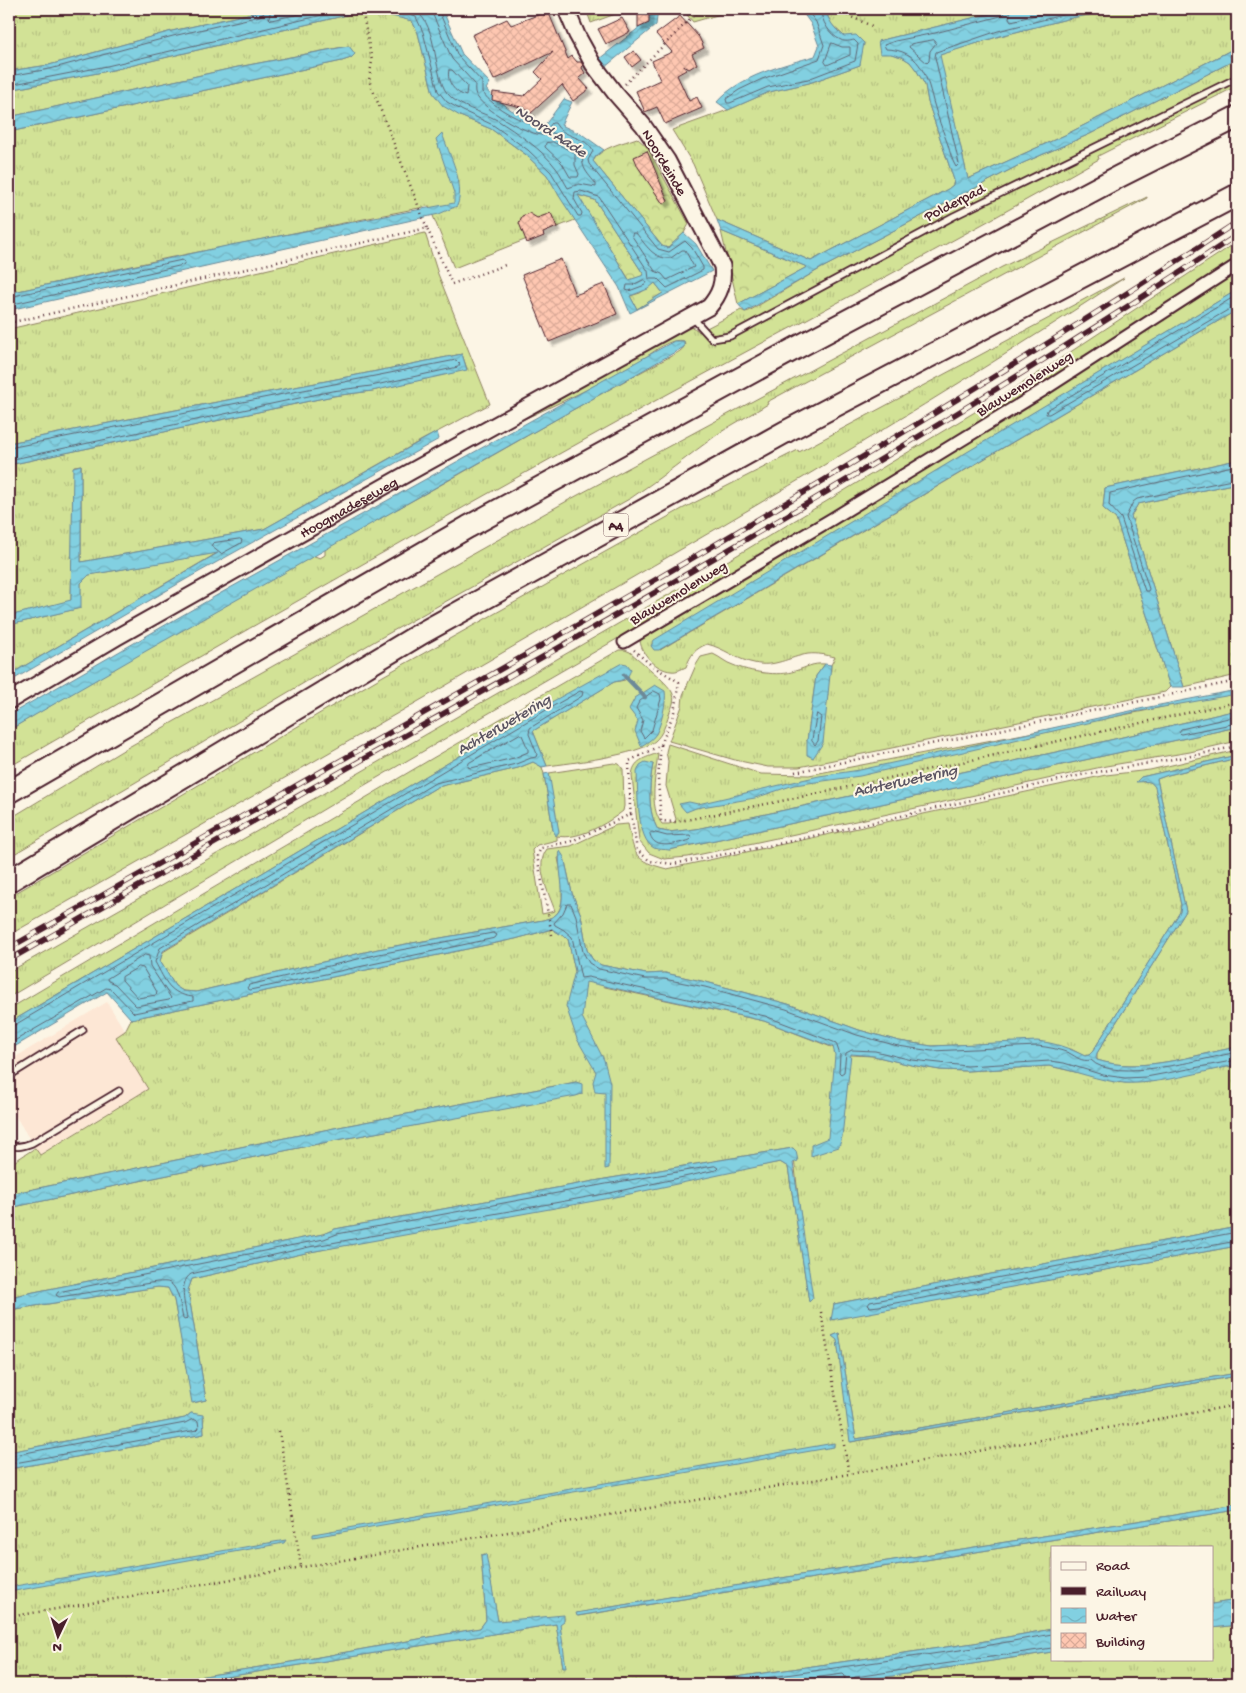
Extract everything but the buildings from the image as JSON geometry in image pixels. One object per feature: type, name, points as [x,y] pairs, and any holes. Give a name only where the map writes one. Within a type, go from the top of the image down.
[{"type":"highway","points":[[9,792],[477,523],[807,342],[1120,176],[1237,117]]},
{"type":"highway","name":"A4","points":[[9,881],[422,633],[787,430],[1237,194]]},
{"type":"street","name":"Noordeinde","points":[[566,9],[577,35],[594,64],[615,93],[643,125],[667,160],[722,266],[724,279],[715,300],[709,307],[692,317]]},
{"type":"street","name":"Blauwemolenweg","points":[[624,642],[832,519],[1045,389],[1237,265]]},
{"type":"street","name":"Hoogmadeseweg","points":[[9,701],[117,637],[410,472],[692,317]]},
{"type":"lane","name":"Polderpad","points":[[692,317],[712,339],[730,336],[954,216],[1237,78]]},
{"type":"lane","points":[[9,1076],[83,1030]]},
{"type":"lane","points":[[9,1145],[15,1147],[32,1143],[119,1091]]},
{"type":"path","points":[[362,9],[372,61],[369,80],[427,228],[452,284],[508,264]]},
{"type":"path","points":[[615,93],[700,9]]},
{"type":"path","points":[[840,9],[849,16],[874,27]]},
{"type":"path","points":[[9,322],[427,228]]},
{"type":"path","name":"Blauwemolenweg","points":[[624,642],[651,665],[678,682],[674,712],[662,745]]},
{"type":"path","points":[[795,772],[1237,681]]},
{"type":"path","points":[[662,745],[658,779],[661,821],[676,822],[816,794],[1237,702]]},
{"type":"path","points":[[662,745],[629,761],[631,813],[637,850],[650,861],[674,864],[778,844],[1086,774],[1197,755],[1237,746]]},
{"type":"path","points":[[552,935],[537,856],[541,848],[572,841],[631,813]]},
{"type":"path","points":[[821,1312],[848,1474]]},
{"type":"path","points":[[9,1617],[848,1474],[1237,1405]]},
{"type":"path","points":[[279,1431],[301,1568]]},
{"type":"shaded area","points":[[107,1002],[125,1031],[117,1037],[148,1089],[39,1155],[9,1105],[9,1061]]},
{"type":"green space","points":[[9,9],[270,9],[172,31],[49,65],[9,71]]},
{"type":"green space","points":[[358,9],[366,9],[383,15],[393,15],[412,21],[418,33],[433,93],[460,116],[491,129],[525,154],[547,175],[575,220],[454,268],[429,206],[168,258],[9,293],[9,132],[342,61],[351,58],[355,54],[348,46],[238,67],[9,117],[9,90],[108,71],[343,16],[358,11]]},
{"type":"green space","points":[[586,9],[629,9],[591,23]]},
{"type":"green space","points":[[682,9],[738,9],[693,22]]},
{"type":"green space","points":[[825,9],[1009,9],[878,41],[891,54],[902,57],[910,62],[925,85],[928,102],[954,180],[953,185],[811,261],[717,220],[693,164],[672,130],[728,110],[769,92],[809,83],[860,65],[844,36],[831,24]]},
{"type":"green space","points":[[1122,9],[1237,9],[1237,47],[1065,135],[968,179],[939,55],[1000,36],[1071,18]]},
{"type":"green space","points":[[1237,59],[1237,86],[1098,156],[1099,159],[988,221],[653,402],[169,674],[9,767],[9,730],[309,554],[320,558],[325,555],[325,547],[413,500],[629,378],[678,353],[682,350],[685,343],[679,340],[668,343],[611,377],[509,426],[675,333],[690,327],[699,332],[741,310],[749,311],[818,270],[1023,163],[1090,134]]},
{"type":"green space","points":[[637,138],[647,147],[689,224],[684,233],[668,248],[662,246],[593,161],[601,152]]},
{"type":"green space","points":[[577,195],[595,200],[644,275],[630,281]]},
{"type":"green space","points":[[1147,197],[767,402],[768,404],[718,434],[631,498],[375,641],[9,857],[9,819],[125,749],[567,501],[1002,267]]},
{"type":"green space","points":[[721,231],[807,267],[738,304]]},
{"type":"green space","points":[[425,233],[438,274],[490,404],[264,529],[81,562],[81,465],[74,466],[71,601],[9,616],[9,465],[333,396],[372,391],[467,369],[462,354],[9,443],[9,329]]},
{"type":"green space","points":[[1237,242],[1237,258],[1036,389],[741,567],[346,796],[9,997],[9,972],[734,557],[1028,380]]},
{"type":"green space","points":[[1237,272],[1237,290],[842,528],[660,650],[1237,310],[1237,460],[1105,488],[1103,508],[1116,519],[1170,687],[1165,692],[799,767],[768,767],[735,760],[669,741],[682,706],[683,695],[696,665],[701,657],[713,654],[730,664],[764,673],[788,673],[813,665],[825,664],[816,676],[807,741],[835,657],[808,654],[775,663],[761,664],[742,659],[707,644],[694,653],[686,667],[677,671],[671,671],[656,665],[647,656],[640,641],[646,635],[1012,416]]},
{"type":"green space","points":[[1124,278],[992,363],[721,526],[9,935],[9,897],[383,676],[682,509],[798,450],[799,452]]},
{"type":"green space","points":[[655,283],[663,293],[637,309],[630,296],[640,293]]},
{"type":"green space","points":[[1237,483],[1237,675],[1184,687],[1131,516],[1138,504]]},
{"type":"green space","points":[[219,552],[9,675],[9,625],[80,608],[81,583],[89,575]]},
{"type":"green space","points":[[619,650],[630,652],[665,683],[674,697],[660,735],[647,746],[620,754],[547,766],[533,731],[614,682],[625,680],[629,676],[546,705],[9,1023],[9,1009]]},
{"type":"green space","points":[[1237,690],[1237,710],[1089,745],[696,829],[668,832],[658,830],[652,815],[650,798],[653,764],[638,800],[669,850],[1237,727],[1237,741],[1190,752],[1106,766],[688,857],[664,859],[649,853],[639,841],[632,776],[635,766],[640,760],[658,753],[654,790],[655,808],[662,824],[675,822],[676,819],[666,786],[668,761],[666,752],[668,744],[761,774],[809,775],[1144,711]]},
{"type":"green space","points":[[1237,750],[1237,755],[1141,777],[1142,782],[1150,782],[1155,787],[1181,905],[1180,912],[1093,1051],[1089,1055],[1084,1056],[1071,1049],[1013,1043],[932,1046],[899,1041],[859,1030],[788,1004],[706,982],[665,973],[646,974],[601,965],[593,960],[587,950],[581,915],[572,893],[564,857],[558,858],[561,872],[561,905],[554,916],[543,920],[378,949],[196,992],[183,991],[175,986],[160,961],[163,952],[437,787],[518,768],[533,762],[542,767],[553,830],[549,773],[614,763],[619,764],[623,769],[623,811],[593,830],[573,836],[557,836],[557,840],[537,845],[532,850],[542,914],[555,911],[542,871],[543,856],[547,849],[571,846],[616,825],[628,824],[637,855],[648,863],[667,869],[1106,775],[1150,770]]},
{"type":"green space","points":[[1237,758],[1237,1047],[1149,1064],[1114,1064],[1097,1060],[1097,1053],[1186,911],[1157,779]]},
{"type":"green space","points":[[552,929],[568,939],[575,971],[605,987],[764,1021],[852,1055],[874,1056],[940,1070],[967,1071],[1049,1066],[1125,1083],[1146,1082],[1237,1065],[1237,1227],[834,1304],[832,1319],[1237,1246],[1237,1373],[856,1439],[839,1333],[832,1336],[837,1339],[851,1442],[1237,1376],[1237,1505],[775,1579],[577,1613],[578,1616],[1237,1510],[1237,1600],[1214,1604],[1214,1546],[1051,1546],[1051,1629],[974,1643],[687,1684],[182,1684],[556,1624],[563,1667],[560,1624],[498,1621],[485,1554],[481,1555],[486,1620],[480,1628],[155,1684],[9,1684],[9,1469],[204,1434],[203,1416],[191,1413],[185,1418],[9,1452],[9,1310],[158,1287],[168,1288],[174,1300],[193,1403],[206,1400],[188,1290],[192,1279],[310,1252],[780,1162],[788,1167],[809,1301],[793,1148],[605,1179],[335,1229],[323,1234],[9,1297],[9,1208],[337,1140],[582,1094],[576,1082],[349,1125],[9,1194],[9,1165],[35,1148],[40,1155],[148,1089],[116,1037],[125,1031],[131,1019],[515,939]]},
{"type":"green space","points":[[1237,1625],[1237,1684],[839,1684],[1051,1652],[1051,1660],[1214,1660],[1214,1628]]},
{"type":"water","points":[[270,9],[358,9],[358,11],[108,71],[9,90],[9,71],[49,65],[172,31]]},
{"type":"water","name":"Noord Aade","points":[[366,9],[442,9],[462,54],[490,83],[486,89],[497,102],[500,101],[511,110],[545,125],[564,99],[572,102],[561,125],[583,135],[604,150],[593,161],[662,246],[668,248],[684,233],[696,244],[712,271],[630,313],[619,287],[547,175],[525,154],[491,129],[460,116],[443,106],[433,93],[418,33],[412,21]],"holes":[[[578,195],[595,200],[644,275],[629,280]],[[655,283],[663,293],[637,309],[630,296],[648,289]]]},
{"type":"water","points":[[650,9],[658,9],[656,25],[604,68],[599,59],[645,23]]},
{"type":"water","points":[[800,9],[825,9],[832,24],[840,33],[844,36],[856,35],[864,43],[860,65],[809,83],[769,92],[728,110],[717,102],[737,85],[750,78],[815,56],[819,46],[811,24]]},
{"type":"water","points":[[1009,9],[1122,9],[1071,18],[1000,36],[940,55],[968,179],[1065,135],[1237,47],[1237,59],[1090,134],[1023,163],[818,270],[745,312],[738,304],[807,267],[721,231],[717,220],[811,261],[948,189],[953,185],[954,180],[928,102],[925,85],[910,62],[902,57],[891,54],[880,54],[878,41]]},
{"type":"water","points":[[349,46],[355,54],[351,58],[342,61],[9,132],[9,117],[238,67]]},
{"type":"water","points":[[442,133],[458,179],[459,197],[457,206],[439,214],[9,310],[9,293],[231,245],[454,203],[454,193],[436,139]]},
{"type":"water","points":[[1237,290],[1237,310],[659,650],[654,650],[651,646],[654,640]]},
{"type":"water","points":[[674,341],[684,341],[684,347],[9,730],[9,715],[221,593]]},
{"type":"water","points":[[462,354],[467,370],[372,391],[333,396],[9,465],[9,443]]},
{"type":"water","points":[[437,432],[439,439],[190,577],[9,682],[9,675],[218,553],[89,575],[81,583],[81,608],[9,625],[9,616],[71,600],[73,467],[81,465],[81,562],[264,529]]},
{"type":"water","points":[[1237,460],[1237,483],[1138,504],[1131,516],[1184,687],[1170,687],[1116,519],[1103,508],[1105,488]]},
{"type":"water","points":[[622,663],[627,664],[631,669],[625,679],[614,682],[533,731],[547,766],[542,767],[533,762],[518,768],[437,787],[163,951],[160,961],[175,986],[183,991],[196,992],[378,949],[550,918],[559,911],[562,904],[560,851],[564,857],[572,893],[581,915],[587,950],[593,960],[601,965],[646,974],[665,973],[706,982],[788,1004],[859,1030],[899,1041],[932,1046],[1037,1041],[1062,1046],[1085,1056],[1093,1051],[1180,912],[1181,905],[1155,787],[1149,782],[1136,782],[1141,777],[1237,755],[1237,758],[1157,779],[1186,911],[1097,1053],[1096,1058],[1097,1060],[1114,1064],[1149,1064],[1237,1047],[1237,1065],[1166,1080],[1124,1083],[1049,1066],[967,1071],[940,1070],[874,1056],[851,1054],[842,1137],[839,1147],[811,1156],[811,1145],[828,1138],[835,1055],[833,1047],[764,1021],[586,982],[582,1017],[604,1060],[610,1083],[609,1168],[605,1169],[605,1093],[595,1092],[593,1082],[596,1072],[577,1039],[566,1006],[575,971],[568,939],[552,929],[515,939],[131,1019],[107,992],[9,1050],[9,1023],[546,705]]},
{"type":"water","points":[[825,664],[831,665],[823,743],[813,758],[807,755],[807,741],[816,676]]},
{"type":"water","points":[[655,685],[665,691],[663,713],[656,734],[651,740],[641,746],[635,731],[638,721],[629,709],[635,698]]},
{"type":"water","points":[[1237,690],[1237,694],[1135,712],[860,776],[794,785],[755,798],[696,808],[686,812],[679,804],[689,802],[698,804],[819,776],[860,770],[1144,708]]},
{"type":"water","points":[[1237,710],[1237,727],[669,850],[656,849],[648,843],[641,825],[637,772],[640,765],[645,762],[653,764],[650,798],[654,823],[658,830],[668,832],[696,829],[1089,745]]},
{"type":"water","points":[[549,773],[559,832],[556,836],[553,830],[544,774]]},
{"type":"water","points":[[576,1082],[582,1084],[582,1094],[576,1096],[337,1140],[9,1208],[9,1194],[349,1125]]},
{"type":"water","points":[[793,1148],[796,1151],[798,1161],[793,1163],[813,1298],[809,1302],[788,1167],[780,1162],[611,1198],[310,1252],[192,1279],[188,1290],[206,1400],[192,1403],[174,1300],[168,1288],[158,1287],[9,1310],[9,1297],[323,1234],[335,1229],[605,1179]]},
{"type":"water","points":[[1237,1227],[1237,1246],[831,1320],[834,1304]]},
{"type":"water","points":[[839,1333],[856,1439],[1237,1373],[1237,1376],[850,1442],[837,1340],[832,1336]]},
{"type":"water","points":[[191,1413],[203,1415],[204,1434],[9,1469],[9,1452],[185,1418]]},
{"type":"water","points":[[834,1443],[834,1447],[313,1537],[313,1534]]},
{"type":"water","points":[[1237,1505],[1237,1510],[577,1616],[576,1613],[775,1579]]},
{"type":"water","points":[[286,1540],[284,1543],[9,1592],[9,1587]]},
{"type":"water","points":[[486,1554],[498,1621],[564,1615],[564,1621],[560,1624],[566,1667],[563,1667],[556,1624],[182,1684],[155,1684],[480,1628],[486,1620],[481,1555]]},
{"type":"water","points":[[1237,1600],[1237,1625],[1214,1628],[1214,1604]]},
{"type":"water","points":[[1051,1629],[1051,1652],[839,1684],[687,1684],[974,1643]]},
{"type":"waterway","name":"Achterwetering","points":[[624,675],[645,697]]},
{"type":"railway","points":[[9,948],[320,773],[783,505],[1087,319],[1237,222]]},
{"type":"railway","points":[[9,960],[629,608],[783,518],[1087,332],[1237,235]]}]
